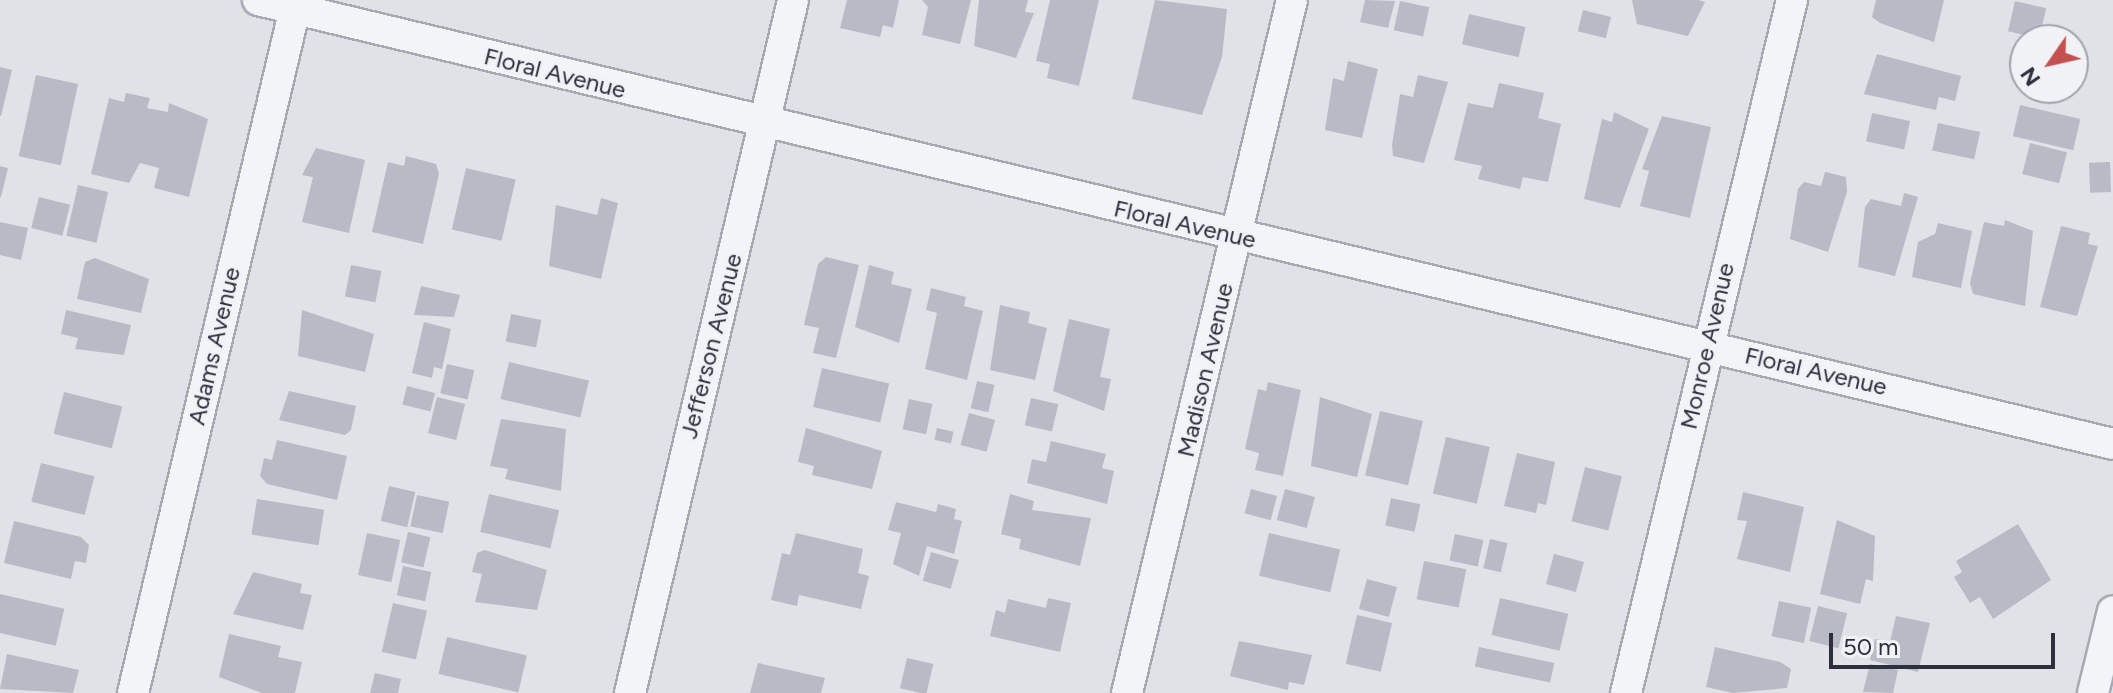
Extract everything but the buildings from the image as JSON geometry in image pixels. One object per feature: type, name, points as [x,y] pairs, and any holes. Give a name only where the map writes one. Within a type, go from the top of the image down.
[{"type":"street","name":"Floral Avenue","points":[[258,0],[296,4],[764,126],[1706,344],[2113,444]]},
{"type":"street","name":"Jefferson Avenue","points":[[630,693],[793,0]]},
{"type":"street","name":"Madison Avenue","points":[[1127,693],[1292,0]]},
{"type":"street","name":"Monroe Avenue","points":[[1626,693],[1706,344],[1792,0]]},
{"type":"street","name":"Adams Avenue","points":[[133,693],[296,4]]},
{"type":"street","points":[[2093,693],[2113,611]]}]
